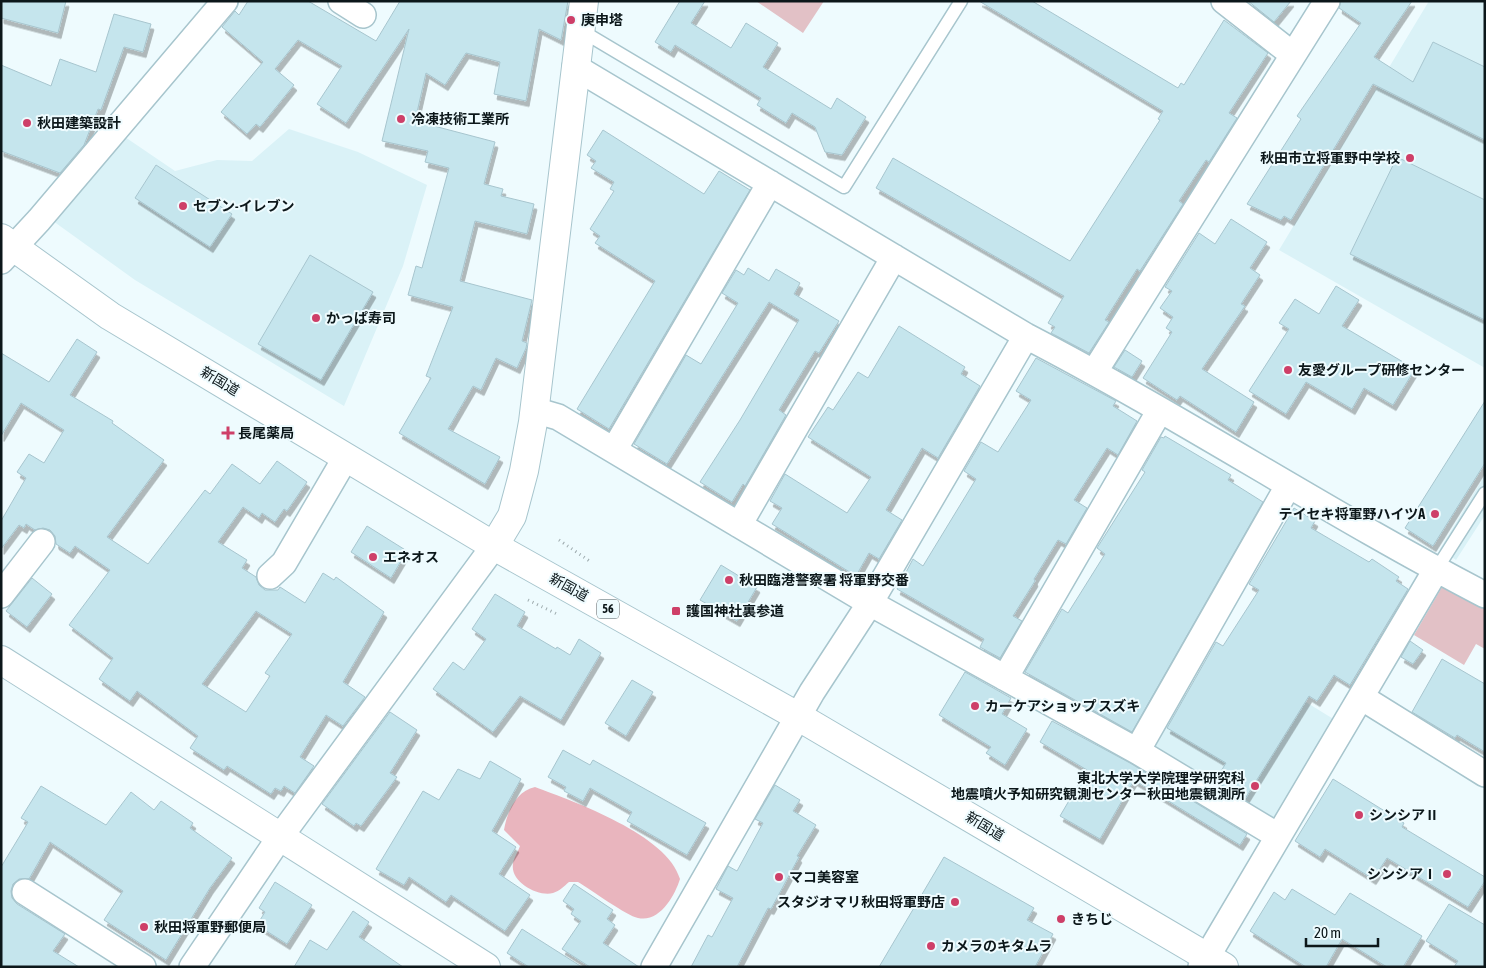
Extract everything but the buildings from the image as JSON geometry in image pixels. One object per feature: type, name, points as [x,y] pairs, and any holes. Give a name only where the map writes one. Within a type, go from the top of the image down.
[{"type":"main road","points":[[494,546],[512,516],[524,471],[534,410],[584,1]]},
{"type":"main road","name":"新国道","points":[[6,249],[110,316],[494,546],[799,717],[1210,963]]},
{"type":"main road","points":[[1,660],[486,967]]},
{"type":"street","points":[[6,249],[225,1]]},
{"type":"street","points":[[340,1],[362,15]]},
{"type":"street","points":[[1224,1],[1292,54]]},
{"type":"street","points":[[1095,371],[1327,1]]},
{"type":"street","points":[[575,67],[1026,336],[1095,371],[1288,486],[1436,570],[1485,595]]},
{"type":"street","points":[[614,450],[770,183]]},
{"type":"street","points":[[739,525],[894,257]]},
{"type":"street","points":[[654,967],[799,717],[870,603],[1026,336]]},
{"type":"street","points":[[534,410],[558,417],[870,603],[1137,751],[1278,836]]},
{"type":"street","points":[[1005,678],[1160,410]]},
{"type":"street","points":[[270,576],[284,563],[346,457]]},
{"type":"street","points":[[1137,751],[1288,486]]},
{"type":"street","points":[[1,594],[42,542]]},
{"type":"street","points":[[192,967],[280,837],[494,546]]},
{"type":"street","points":[[1210,963],[1278,836],[1436,570]]},
{"type":"street","points":[[1361,697],[1485,774]]},
{"type":"street","points":[[25,892],[143,967]]},
{"type":"lane","points":[[580,30],[844,187],[961,1]]},
{"type":"lane","points":[[1436,570],[1485,493]]},
{"type":"path","points":[[559,540],[590,562]]},
{"type":"path","points":[[528,600],[559,616]]},
{"type":"shaded area","points":[[756,1],[824,1],[803,33]]},
{"type":"shaded area","name":"秋田市立将軍野中学校","points":[[1429,1],[1485,1],[1485,368],[1279,250]]},
{"type":"shaded area","points":[[289,129],[358,152],[427,185],[403,266],[344,406],[135,280],[53,221],[122,135],[175,171],[217,160],[252,161]]},
{"type":"shaded area","points":[[1485,475],[1485,515],[1456,560],[1440,549]]},
{"type":"shaded area","points":[[1445,585],[1485,607],[1485,649],[1476,644],[1464,665],[1414,635]]},
{"type":"shaded area","name":"東北大学大学院理学研究科 地震噴火予知研究観測センター秋田地震観測所","points":[[1270,680],[1335,720],[1274,822],[1154,750],[1153,738],[1181,692],[1241,727]]},
{"type":"shaded area","points":[[535,787],[618,822],[658,848],[672,863],[680,879],[670,900],[660,912],[646,918],[638,918],[617,908],[578,882],[569,882],[558,891],[547,894],[526,887],[520,882],[513,871],[513,864],[520,846],[504,830],[507,816],[514,803],[528,789]]},
{"type":"place","name":"庚申塔","points":[[571,20]]},
{"type":"place","name":"冷凍技術工業所","points":[[401,119]]},
{"type":"place","name":"秋田建築設計","points":[[27,123]]},
{"type":"place","name":"秋田市立将軍野中学校","points":[[1410,158]]},
{"type":"place","name":"セブン-イレブン","points":[[183,206]]},
{"type":"place","name":"かっぱ寿司","points":[[316,318]]},
{"type":"place","name":"友愛グループ研修センター","points":[[1288,370]]},
{"type":"place","name":"長尾薬局","points":[[228,433]]},
{"type":"place","name":"テイセキ将軍野ハイツA","points":[[1435,514]]},
{"type":"place","name":"エネオス","points":[[373,557]]},
{"type":"place","name":"秋田臨港警察署 将軍野交番","points":[[729,580]]},
{"type":"place","name":"護国神社裏参道","points":[[676,611]]},
{"type":"place","name":"カーケアショップ スズキ","points":[[975,706]]},
{"type":"place","name":"東北大学大学院理学研究科 地震噴火予知研究観測センター秋田地震観測所","points":[[1255,786]]},
{"type":"place","name":"シンシアⅡ","points":[[1359,815]]},
{"type":"place","name":"シンシアⅠ","points":[[1447,874]]},
{"type":"place","name":"マコ美容室","points":[[779,877]]},
{"type":"place","name":"スタジオマリ秋田将軍野店","points":[[955,902]]},
{"type":"place","name":"きちじ","points":[[1061,919]]},
{"type":"place","name":"秋田将軍野郵便局","points":[[144,927]]},
{"type":"place","name":"カメラのキタムラ","points":[[931,946]]}]
